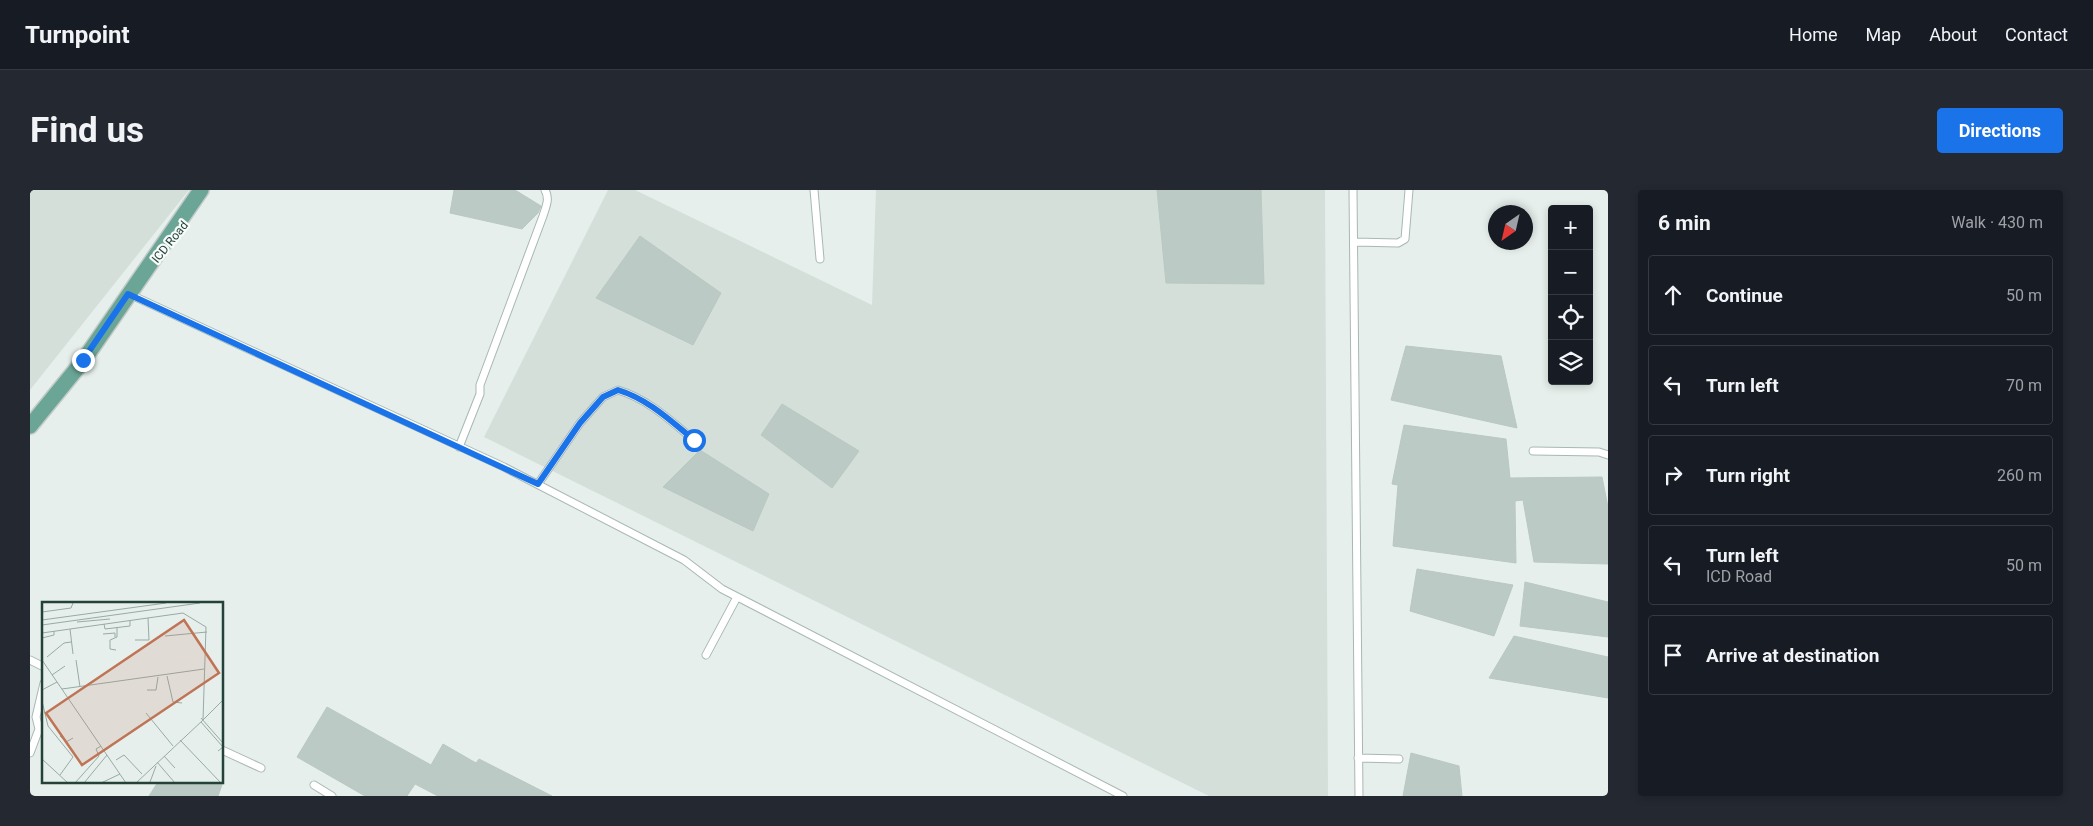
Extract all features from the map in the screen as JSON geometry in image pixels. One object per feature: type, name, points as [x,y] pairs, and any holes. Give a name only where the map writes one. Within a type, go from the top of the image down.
[{"type":"main road","name":"ICD Road","points":[[30,426],[83,360],[201,190]]},
{"type":"main road","name":"ICD Road","points":[[128,294],[212,190]]},
{"type":"lane","points":[[459,446],[548,202],[545,190]]},
{"type":"lane","points":[[814,190],[820,259]]},
{"type":"lane","points":[[1352,190],[1359,796]]},
{"type":"lane","points":[[1354,242],[1398,243],[1405,239],[1409,190]]},
{"type":"lane","points":[[128,294],[538,484],[684,560],[722,589],[1123,796]]},
{"type":"lane","points":[[538,484],[580,423],[603,397],[618,390],[634,395],[661,413],[694,440]]},
{"type":"lane","points":[[1532,451],[1599,452],[1608,455]]},
{"type":"lane","points":[[706,655],[737,597]]},
{"type":"lane","points":[[30,660],[42,666]]},
{"type":"lane","points":[[30,753],[41,730],[36,717],[42,692]]},
{"type":"lane","points":[[224,751],[261,768]]},
{"type":"lane","points":[[1358,758],[1399,759]]},
{"type":"lane","points":[[314,785],[332,796]]},
{"type":"shaded area","points":[[30,190],[189,190],[30,390]]},
{"type":"shaded area","points":[[608,190],[635,190],[872,305],[876,190],[1325,190],[1328,796],[1209,796],[484,437]]},
{"type":"building","points":[[454,190],[515,190],[541,206],[538,213],[522,229],[450,213]]},
{"type":"building","points":[[1157,190],[1261,190],[1264,284],[1166,283]]},
{"type":"building","points":[[640,236],[721,293],[693,345],[596,298]]},
{"type":"building","points":[[1406,346],[1501,356],[1517,428],[1391,400]]},
{"type":"building","points":[[782,404],[859,451],[832,488],[761,435]]},
{"type":"building","points":[[1404,425],[1506,439],[1510,478],[1602,477],[1608,507],[1608,564],[1534,562],[1523,500],[1515,501],[1516,563],[1393,546],[1398,485],[1392,484]]},
{"type":"building","points":[[700,450],[769,494],[753,531],[663,487]]},
{"type":"building","points":[[1417,569],[1513,585],[1494,636],[1410,611]]},
{"type":"building","points":[[1525,582],[1608,602],[1608,637],[1520,626]]},
{"type":"building","points":[[1514,636],[1608,657],[1608,698],[1489,678]]},
{"type":"building","points":[[327,707],[431,765],[443,744],[476,763],[479,759],[552,796],[438,796],[415,784],[407,796],[365,796],[297,757]]},
{"type":"building","points":[[1411,753],[1459,766],[1462,796],[1403,796]]},
{"type":"building","points":[[157,784],[222,784],[218,796],[149,796]]},
{"type":"route","points":[[83,360],[128,294],[538,484],[580,423],[603,397],[618,390],[634,395],[661,413],[694,440]]}]
